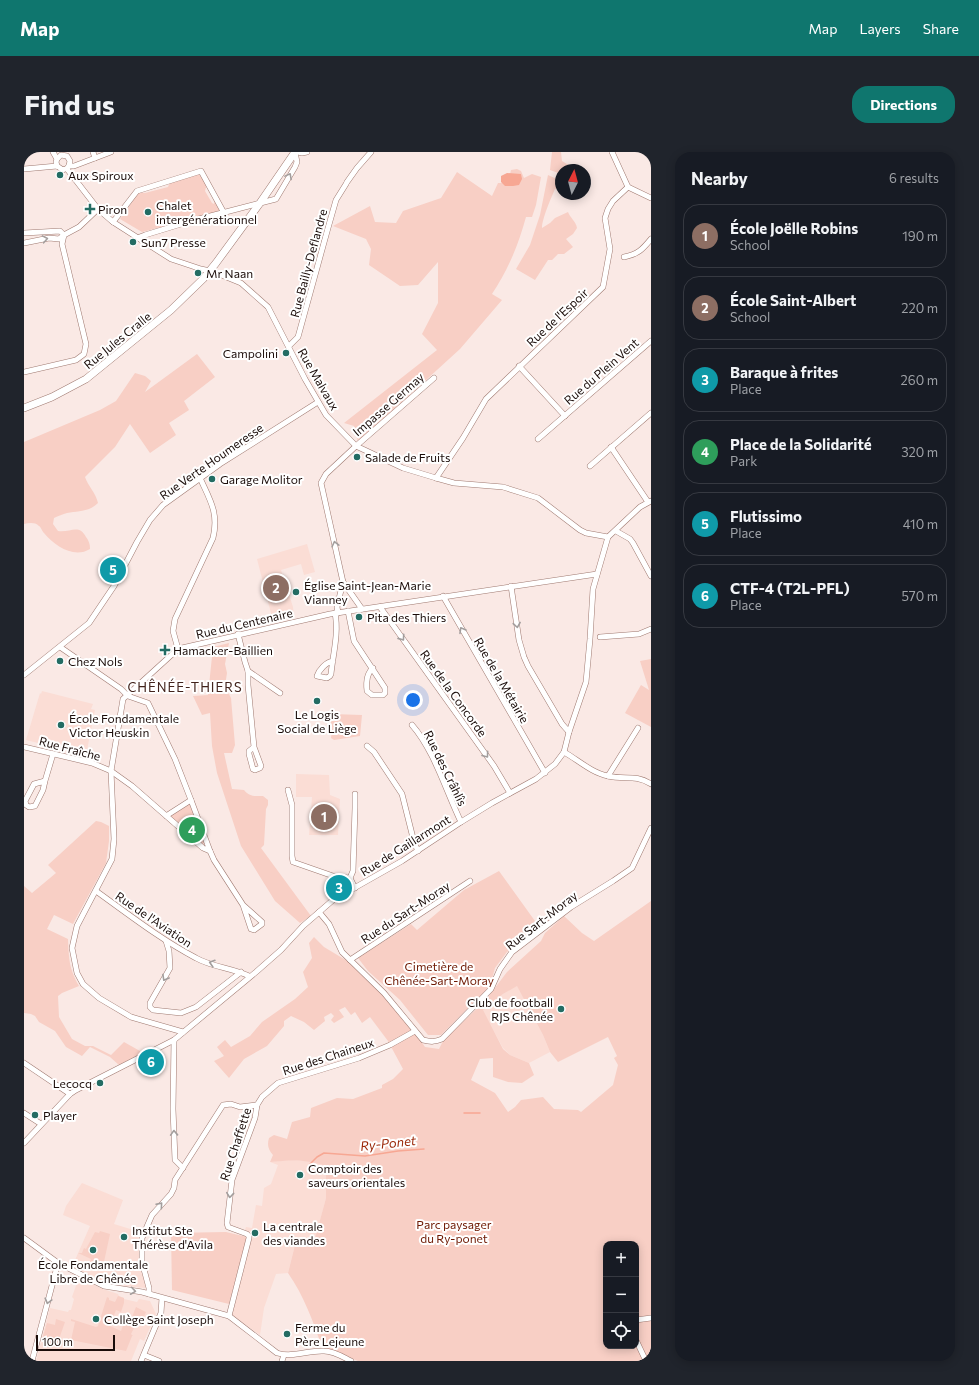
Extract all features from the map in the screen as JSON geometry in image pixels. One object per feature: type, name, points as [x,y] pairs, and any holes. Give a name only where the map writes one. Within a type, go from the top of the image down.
[{"type":"street","points":[[53,152],[57,159],[57,166]]},
{"type":"street","points":[[93,152],[95,158]]},
{"type":"street","points":[[24,169],[57,166],[59,169],[74,166],[111,152]]},
{"type":"street","points":[[137,238],[276,199],[295,167],[297,162],[296,152],[307,152]]},
{"type":"street","name":"Rue Jules Cralle","points":[[24,408],[52,397],[86,379],[171,310],[210,270],[296,152]]},
{"type":"street","name":"Rue Bailly-Deflandre","points":[[289,346],[298,337],[334,206],[357,168],[371,152]]},
{"type":"street","points":[[612,152],[628,187],[651,198]]},
{"type":"street","points":[[57,159],[61,155],[67,156],[70,161],[68,167]]},
{"type":"street","name":"Rue Malvaux","points":[[68,167],[98,209],[113,222],[171,259],[200,269],[210,270],[241,283],[268,307],[305,379],[326,415],[356,446],[403,468],[436,478],[454,483],[503,487],[538,498],[580,530],[586,533],[608,537]]},
{"type":"street","points":[[113,222],[137,191],[201,171],[224,213]]},
{"type":"street","name":"Rue de l'Espoir","points":[[436,478],[463,438],[486,399],[603,287],[610,249],[605,218],[613,201],[628,187]]},
{"type":"street","points":[[24,243],[49,238],[59,239],[79,227],[98,209]]},
{"type":"street","points":[[24,233],[60,231],[64,235]]},
{"type":"street","points":[[24,372],[76,360],[84,354],[86,344],[62,244],[64,235]]},
{"type":"street","points":[[624,257],[642,250],[651,239]]},
{"type":"street","name":"Rue du Plein Vent","points":[[538,439],[651,341]]},
{"type":"street","name":"Rue du Plein Vent","points":[[519,366],[565,416]]},
{"type":"street","name":"Impasse Germay","points":[[344,582],[321,483],[326,474],[356,446],[434,378]]},
{"type":"street","name":"Rue Verte Houmeresse","points":[[24,675],[89,623],[114,586],[137,542],[158,511],[175,496],[220,464],[318,402]]},
{"type":"street","points":[[590,466],[651,413]]},
{"type":"street","points":[[608,537],[628,517],[649,502],[611,448]]},
{"type":"street","points":[[178,649],[173,631],[175,619],[213,538],[216,526],[215,514],[200,478]]},
{"type":"street","points":[[616,530],[630,539],[651,576]]},
{"type":"street","name":"Rue de Gaillarmont","points":[[24,1143],[70,1094],[82,1086],[174,1040],[281,950],[333,900],[383,873],[461,822],[510,793],[525,786],[545,773],[555,764],[564,752],[587,677],[593,589],[608,537]]},
{"type":"street","name":"Rue du Centenaire","points":[[128,696],[178,649],[238,634],[336,613],[597,574]]},
{"type":"street","points":[[344,582],[362,609]]},
{"type":"street","points":[[332,661],[337,625],[336,613],[344,582]]},
{"type":"street","points":[[511,586],[520,640],[528,666],[562,724],[569,732]]},
{"type":"street","name":"Rue de la Métairie","points":[[442,596],[545,773]]},
{"type":"street","name":"Rue de la Concorde","points":[[380,607],[494,766],[510,793]]},
{"type":"street","points":[[348,611],[354,641],[372,668],[386,691],[383,695],[372,695],[367,691],[367,676],[372,668]]},
{"type":"street","points":[[600,637],[639,634],[651,629]]},
{"type":"street","points":[[238,634],[248,671],[254,748]]},
{"type":"street","points":[[60,647],[121,689],[128,696],[148,703],[176,759],[214,860],[243,905],[251,929],[254,930],[262,924],[262,922],[243,905]]},
{"type":"street","points":[[248,671],[280,694]]},
{"type":"street","points":[[128,696],[124,699],[111,771],[114,839],[112,859],[77,926],[72,944],[77,973],[83,984],[99,998],[131,1017],[183,1032]]},
{"type":"street","name":"Rue des Crâhlîs","points":[[412,725],[419,733],[433,760],[452,799],[461,822]]},
{"type":"street","points":[[608,776],[638,728]]},
{"type":"street","points":[[367,746],[374,752],[402,794],[414,842],[418,851]]},
{"type":"street","name":"Rue Fraîche","points":[[24,747],[92,763],[111,771],[132,786],[202,848],[210,851]]},
{"type":"street","points":[[564,752],[598,773],[621,778],[643,779],[651,784]]},
{"type":"street","points":[[45,781],[34,784],[25,801],[26,805],[29,807],[35,806],[43,790],[53,754]]},
{"type":"street","points":[[615,766],[621,778]]},
{"type":"street","points":[[288,790],[292,805],[292,856],[294,862],[336,877],[350,878]]},
{"type":"street","points":[[355,794],[353,871],[350,878],[355,888]]},
{"type":"street","points":[[166,816],[191,800]]},
{"type":"street","name":"Rue Sart-Moray","points":[[319,912],[329,924],[342,952],[384,993],[413,1032],[423,1040],[432,1042],[442,1039],[491,989],[500,969],[512,952],[571,907],[632,868],[651,828]]},
{"type":"street","name":"Rue du Sart-Moray","points":[[350,960],[470,881]]},
{"type":"street","name":"Rue de l'Aviation","points":[[96,891],[166,941],[198,959],[241,972],[249,976]]},
{"type":"street","points":[[166,941],[169,951],[170,968],[150,1003],[150,1007],[153,1010],[181,1014],[196,1007],[241,972]]},
{"type":"street","name":"Rue des Chaineux","points":[[258,1105],[262,1097],[278,1082],[359,1058],[390,1045],[413,1032]]},
{"type":"street","points":[[174,1040],[173,1109],[175,1160],[184,1168]]},
{"type":"street","points":[[24,1063],[70,1094]]},
{"type":"street","points":[[149,1294],[149,1288],[142,1262],[142,1238],[152,1215],[171,1194],[174,1188],[175,1180],[223,1105],[231,1104],[240,1107],[258,1105]]},
{"type":"street","name":"Rue Chaffette","points":[[230,1316],[249,1238],[247,1234],[231,1228],[227,1223],[232,1180],[258,1105]]},
{"type":"street","points":[[24,1113],[41,1124]]},
{"type":"street","points":[[24,1238],[58,1263],[104,1286],[149,1294],[230,1316],[283,1358],[325,1350],[336,1353],[351,1361]]},
{"type":"street","points":[[32,1361],[58,1263]]},
{"type":"street","points":[[141,1361],[161,1313],[162,1298]]},
{"type":"street","points":[[639,1320],[651,1318]]},
{"type":"street","points":[[639,1346],[646,1361]]},
{"type":"street","points":[[144,1354],[158,1361]]},
{"type":"shaded area","points":[[507,173],[521,174],[522,179],[519,185],[505,186],[501,182],[501,176]]},
{"type":"shaded area","points":[[307,544],[315,572],[304,575],[301,564],[281,570],[293,607],[294,617],[273,621],[257,559]]},
{"type":"shaded area","name":"École Fondamentale Victor Heuskin","points":[[42,691],[93,704],[91,709],[95,710],[86,755],[26,740],[40,693],[41,694]]},
{"type":"shaded area","points":[[296,774],[329,775],[330,795],[340,799],[338,835],[309,835],[312,797],[296,797]]},
{"type":"shaded area","points":[[517,985],[543,1035],[550,1052],[529,1063],[510,1055],[503,1048],[482,1010]]},
{"type":"shaded area","points":[[290,1160],[310,1161],[326,1166],[326,1198],[314,1243],[296,1241],[288,1273],[276,1274],[264,1308],[260,1335],[232,1315],[252,1233],[245,1230],[246,1227],[252,1228],[256,1205],[262,1206],[264,1188],[271,1184],[278,1165],[270,1162]]},
{"type":"shaded area","name":"Institut Ste Thérèse d'Avila","points":[[82,1183],[123,1200],[114,1224],[140,1232],[138,1241],[139,1253],[145,1288],[105,1283],[72,1267],[90,1226],[63,1215],[66,1206]]},
{"type":"shaded area","name":"Collège Saint Joseph","points":[[79,1277],[100,1288],[118,1294],[124,1299],[137,1302],[139,1299],[150,1301],[156,1314],[144,1341],[140,1339],[131,1361],[36,1361],[50,1308],[68,1312],[71,1310],[74,1299],[72,1297]]},
{"type":"green space","points":[[552,152],[561,152],[562,161],[567,164],[555,164],[555,172],[550,170]]},
{"type":"green space","points":[[517,169],[521,171],[524,178],[532,174],[541,177],[536,205],[532,217],[526,217],[520,238],[512,257],[492,294],[502,300],[460,349],[358,442],[354,426],[344,423],[437,350],[422,334],[438,303],[438,262],[418,285],[400,286],[369,265],[371,249],[366,239],[333,226],[370,206],[375,222],[396,223],[403,211],[441,198],[457,172],[492,196],[498,183],[506,183],[509,179],[511,170]]},
{"type":"green space","points":[[198,174],[207,184],[205,191],[212,203],[214,204],[215,199],[220,209],[217,212],[188,220],[181,216],[169,220],[166,226],[142,232],[120,219],[139,192],[145,193],[168,187],[170,182]]},
{"type":"green space","points":[[548,175],[555,178],[555,189],[545,214],[542,228],[555,218],[568,212],[577,228],[573,234],[566,239],[573,247],[564,254],[558,254],[552,260],[548,260],[535,280],[516,269],[530,245],[540,215]]},
{"type":"green space","points":[[197,354],[215,377],[184,401],[189,410],[169,423],[176,435],[150,453],[130,424],[115,447],[85,477],[96,496],[98,503],[87,510],[67,513],[54,518],[53,524],[58,531],[80,530],[89,541],[90,549],[78,553],[65,550],[48,538],[36,524],[24,524],[24,442],[100,410],[116,401],[135,373],[145,376],[151,381],[145,392]]},
{"type":"green space","points":[[229,643],[225,664],[227,673],[224,692],[229,694],[231,698],[235,745],[232,753],[224,753],[232,789],[244,790],[250,795],[263,796],[268,800],[264,845],[261,848],[311,916],[300,923],[275,901],[241,846],[217,773],[212,746],[210,713],[202,715],[193,696],[208,695],[213,647]]},
{"type":"green space","points":[[651,659],[651,727],[625,713],[641,685],[649,690],[640,661]]},
{"type":"green space","points":[[332,714],[362,715],[360,736],[334,740],[331,738],[332,730],[330,729]]},
{"type":"green space","points":[[188,804],[190,805],[204,843],[203,845],[171,817],[171,815]]},
{"type":"green space","points":[[96,821],[109,826],[109,841],[106,863],[73,924],[54,915],[47,929],[68,939],[70,964],[79,986],[58,996],[59,1017],[72,1039],[85,1046],[93,1046],[111,1055],[124,1042],[140,1051],[140,1054],[119,1065],[110,1057],[90,1047],[82,1056],[66,1047],[55,1031],[39,1022],[35,1016],[24,1013],[24,886],[32,893],[56,873],[48,865]]},
{"type":"green space","name":"Cimetière de Chênée-Sart-Moray","points":[[499,871],[540,928],[507,952],[495,968],[490,986],[441,1035],[428,1035],[400,1000],[368,971],[358,958],[411,924],[417,930],[464,890]]},
{"type":"green space","name":"Parc paysager du Ry-ponet","points":[[651,901],[651,1361],[358,1361],[322,1347],[312,1318],[288,1273],[296,1241],[314,1242],[326,1198],[326,1166],[311,1162],[298,1161],[270,1162],[273,1155],[268,1147],[269,1138],[274,1135],[287,1139],[292,1122],[310,1117],[311,1108],[337,1098],[353,1099],[382,1088],[382,1085],[393,1079],[403,1069],[388,1041],[370,1017],[362,1023],[355,1012],[351,1015],[345,1007],[339,1010],[344,1017],[334,1023],[331,1020],[334,1016],[331,1013],[324,1017],[325,1021],[314,1030],[304,1022],[291,1016],[284,1021],[284,1026],[267,1046],[244,1059],[229,1078],[214,1061],[224,1056],[217,1047],[225,1040],[231,1047],[250,1036],[262,1022],[295,999],[308,987],[303,972],[312,958],[309,943],[314,937],[324,947],[349,962],[383,995],[425,1047],[439,1049],[443,1041],[485,1001],[507,972],[541,941],[545,933],[564,916],[582,933],[594,941]],"holes":[[[517,986],[543,1035],[550,1052],[558,1062],[608,1037],[617,1056],[614,1058],[618,1065],[613,1085],[581,1112],[578,1110],[554,1109],[543,1097],[521,1100],[508,1112],[495,1093],[471,1080],[480,1059],[493,1058],[493,1077],[508,1082],[522,1083],[534,1075],[529,1063],[510,1055],[503,1049],[483,1010],[503,994]]]},
{"type":"green space","points":[[100,1231],[110,1234],[102,1271],[89,1264],[91,1259],[78,1253],[82,1253],[84,1248],[86,1249],[95,1232],[99,1233]]},
{"type":"green space","points":[[226,1232],[247,1237],[229,1304],[172,1290],[171,1233]]},
{"type":"green space","points":[[118,1296],[124,1298],[124,1303],[121,1312],[116,1310],[110,1326],[121,1331],[127,1315],[132,1317],[136,1307],[146,1312],[140,1325],[136,1324],[131,1334],[133,1336],[126,1351],[71,1340],[75,1322],[71,1321],[71,1319],[96,1327],[98,1326],[107,1297],[109,1300],[115,1302]]},
{"type":"green space","points":[[56,1319],[65,1322],[58,1342],[43,1336],[47,1323],[55,1325]]},
{"type":"waterway","name":"Ry-Ponet","points":[[464,1113],[480,1113]]},
{"type":"waterway","name":"Ry-Ponet","points":[[310,1164],[324,1153],[365,1156],[424,1149]]},
{"type":"place","name":"Aux Spiroux","points":[[60,175]]},
{"type":"place","name":"Piron","points":[[90,209]]},
{"type":"place","name":"Chalet intergénérationnel","points":[[148,212]]},
{"type":"place","name":"Sun7 Presse","points":[[133,242]]},
{"type":"place","name":"Mr Naan","points":[[198,273]]},
{"type":"place","name":"Campolini","points":[[286,353]]},
{"type":"place","name":"Salade de Fruits","points":[[357,457]]},
{"type":"place","name":"Garage Molitor","points":[[212,479]]},
{"type":"place","name":"Flutissimo","points":[[113,570]]},
{"type":"place","name":"École Saint-Albert","points":[[276,588]]},
{"type":"place","name":"Église Saint-Jean-Marie Vianney","points":[[296,592]]},
{"type":"place","name":"Pita des Thiers","points":[[359,617]]},
{"type":"place","name":"Hamacker-Baillien","points":[[165,650]]},
{"type":"place","name":"Chez Nols","points":[[60,661]]},
{"type":"place","name":"Le Logis Social de Liège","points":[[317,701]]},
{"type":"place","name":"École Fondamentale Victor Heuskin","points":[[61,725]]},
{"type":"place","name":"École Joëlle Robins","points":[[324,817]]},
{"type":"place","name":"Place de la Solidarité","points":[[192,830]]},
{"type":"place","name":"Baraque à frites","points":[[339,888]]},
{"type":"place","name":"Club de football RJS Chênée","points":[[561,1009]]},
{"type":"place","name":"CTF-4 (T2L-PFL)","points":[[151,1062]]},
{"type":"place","name":"Lecocq","points":[[100,1083]]},
{"type":"place","name":"Player","points":[[35,1115]]},
{"type":"place","name":"Comptoir des saveurs orientales","points":[[300,1175]]},
{"type":"place","name":"La centrale des viandes","points":[[255,1233]]},
{"type":"place","name":"Institut Ste Thérèse d'Avila","points":[[124,1237]]},
{"type":"place","name":"École Fondamentale Libre de Chênée","points":[[93,1250]]},
{"type":"place","name":"Collège Saint Joseph","points":[[96,1319]]},
{"type":"place","name":"Ferme du Père Lejeune","points":[[287,1334]]},
{"type":"district","name":"CHÊNÉE-THIERS","points":[[185,687]]}]
